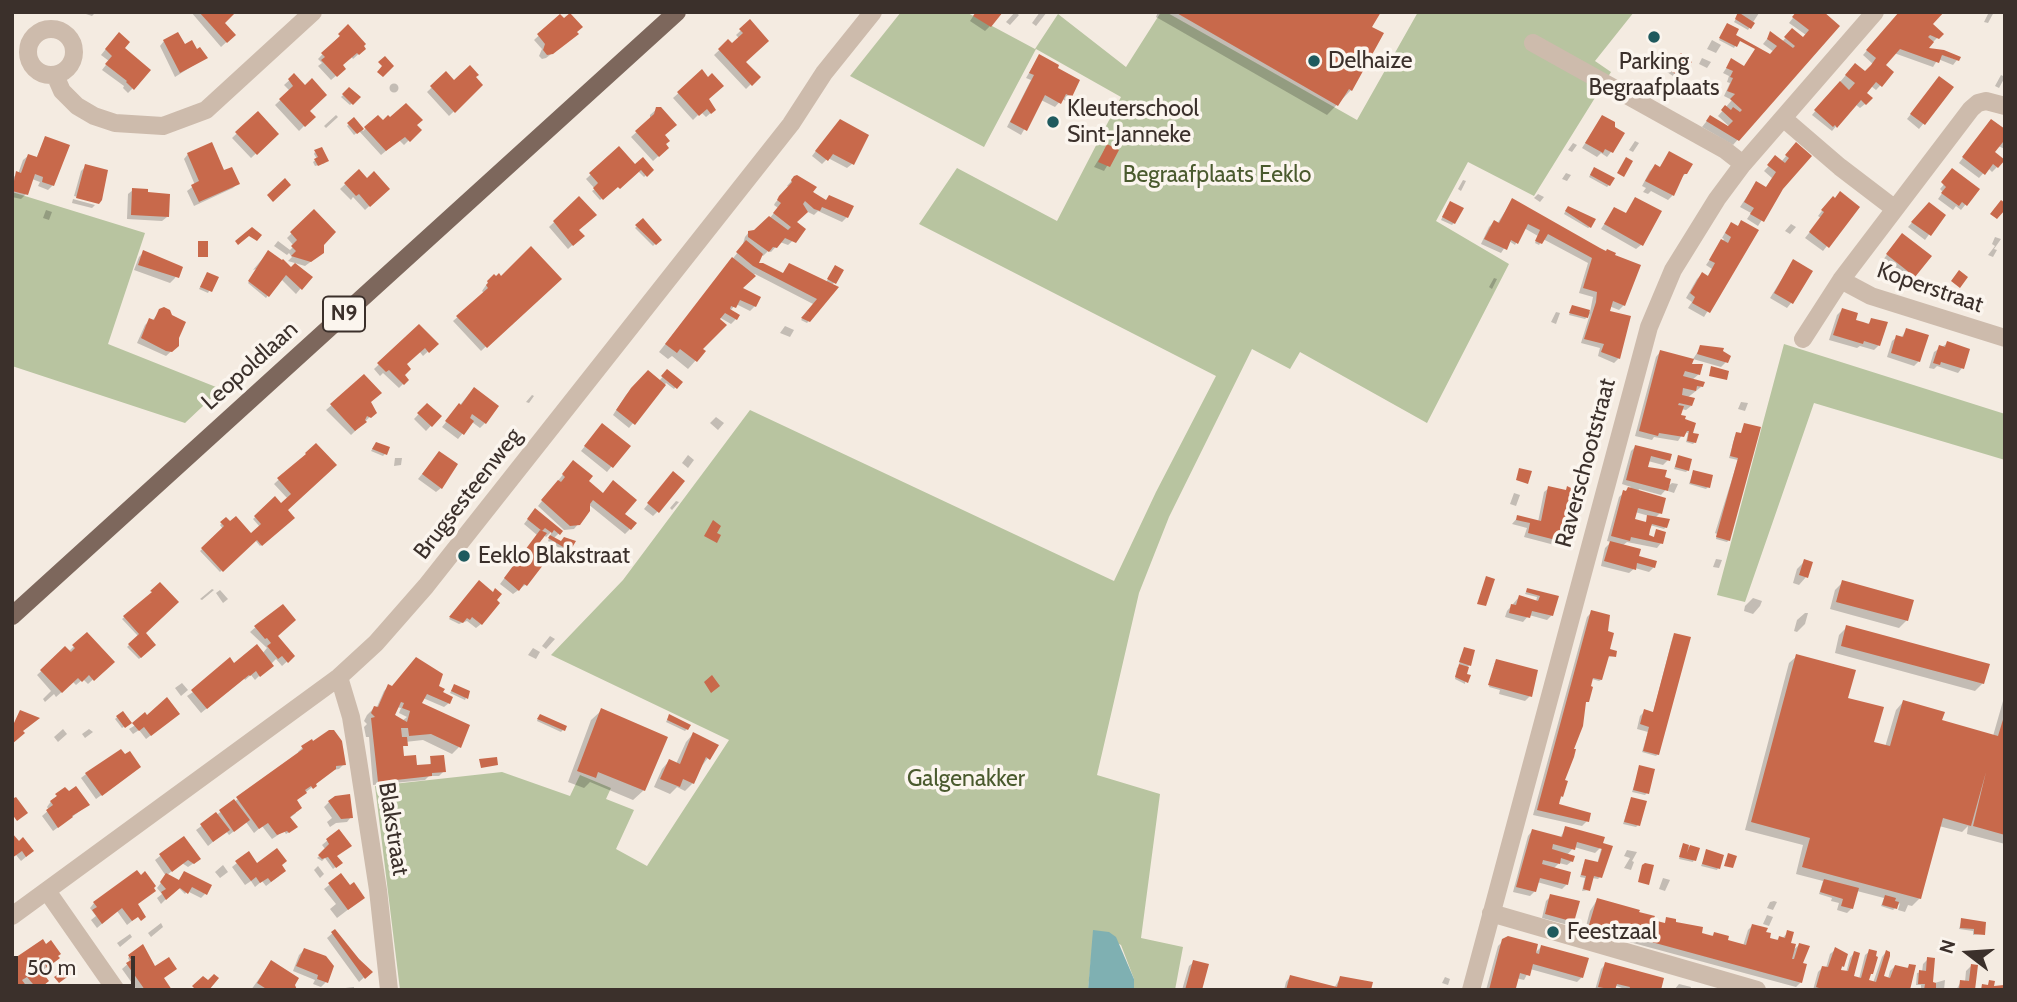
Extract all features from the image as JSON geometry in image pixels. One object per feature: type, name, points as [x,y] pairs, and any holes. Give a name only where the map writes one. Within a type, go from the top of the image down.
[{"type":"main road","name":"Leopoldlaan","points":[[12,616],[677,12]]},
{"type":"street","points":[[55,75],[62,91],[77,107],[94,116],[115,123],[163,126],[206,110],[313,12]]},
{"type":"street","name":"Brugsesteenweg","points":[[12,916],[339,677],[376,643],[426,586],[791,124],[824,73],[873,12]]},
{"type":"street","name":"Raverschootstraat","points":[[1471,990],[1649,327],[1673,270],[1717,199],[1875,12]]},
{"type":"street","points":[[1533,43],[1725,150],[1744,164]]},
{"type":"street","points":[[1804,339],[1841,280],[1975,106],[1986,101],[2005,106]]},
{"type":"street","points":[[1783,118],[1895,209]]},
{"type":"street","name":"Koperstraat","points":[[1841,280],[1871,296],[2005,338]]},
{"type":"street","name":"Blakstraat","points":[[339,677],[351,717],[358,760],[378,890],[389,990]]},
{"type":"street","points":[[47,891],[116,990]]},
{"type":"street","points":[[1491,913],[1757,990]]},
{"type":"green space","points":[[901,12],[966,12],[1035,49],[1058,14],[1126,67],[1161,12],[1166,12],[1357,120],[1418,12],[1634,12],[1595,61],[1611,72],[1534,196],[1468,162],[1436,221],[1509,264],[1427,423],[1300,352],[1290,369],[1252,349],[1169,517],[1139,593],[1097,775],[1160,794],[1141,938],[1183,947],[1175,990],[1134,990],[1134,979],[1121,945],[1094,931],[1088,990],[400,990],[375,786],[502,772],[570,796],[580,775],[611,788],[606,799],[634,810],[616,849],[647,866],[729,740],[551,655],[623,580],[750,410],[1114,581],[1216,376],[919,224],[957,168],[1057,221],[1121,97],[1036,49],[984,147],[850,76]]},
{"type":"green space","points":[[12,192],[145,233],[108,344],[221,389],[185,423],[12,366]]},
{"type":"green space","points":[[1784,344],[2005,414],[2005,460],[1814,403],[1745,602],[1717,595]]},
{"type":"water","points":[[1093,930],[1109,932],[1116,937],[1134,979],[1134,990],[1088,990]]},
{"type":"building","points":[[199,12],[236,12],[225,23],[236,35],[227,43]]},
{"type":"building","points":[[976,12],[1003,12],[991,27],[973,16]]},
{"type":"building","name":"Delhaize","points":[[1175,12],[1381,12],[1372,27],[1384,33],[1352,91],[1349,89],[1338,106]]},
{"type":"building","points":[[1738,12],[1755,23],[1751,29],[1735,19]]},
{"type":"building","points":[[1796,12],[1824,12],[1840,26],[1739,141],[1706,121],[1710,115],[1728,126],[1733,121],[1721,110],[1725,105],[1731,110],[1733,107],[1740,112],[1742,110],[1730,99],[1735,94],[1727,91],[1733,71],[1726,68],[1731,58],[1744,66],[1755,49],[1740,41],[1737,47],[1719,38],[1727,23],[1739,29],[1736,35],[1770,54],[1777,46],[1767,39],[1770,31],[1793,48],[1795,46],[1784,37],[1792,28],[1803,37],[1809,30],[1792,17]]},
{"type":"building","points":[[1899,12],[1944,12],[1933,24],[1944,34],[1939,39],[1930,35],[1928,37],[1934,42],[1929,48],[1944,50],[1961,57],[1959,61],[1942,55],[1939,63],[1900,49],[1886,65],[1894,72],[1882,87],[1876,82],[1867,93],[1873,98],[1866,105],[1861,100],[1837,128],[1835,125],[1833,127],[1814,110],[1840,81],[1849,90],[1855,83],[1845,75],[1855,63],[1865,71],[1871,65],[1876,58],[1866,50]]},
{"type":"building","points":[[570,13],[583,27],[577,32],[579,34],[553,54],[547,55],[543,50],[545,44],[537,34],[560,14],[564,18]]},
{"type":"building","points":[[750,19],[769,41],[746,62],[761,77],[752,86],[718,49],[728,39],[732,43],[743,33],[739,29]]},
{"type":"building","points":[[348,24],[366,44],[366,49],[343,65],[346,69],[337,77],[321,60],[325,57],[321,53],[340,36],[338,34]]},
{"type":"building","points":[[119,32],[130,42],[125,48],[151,70],[134,90],[105,64],[112,56],[105,49]]},
{"type":"building","points":[[178,32],[185,44],[192,40],[197,49],[200,47],[208,58],[180,73],[163,40]]},
{"type":"building","points":[[1681,53],[1692,62],[1680,77],[1668,69]]},
{"type":"building","points":[[1039,54],[1080,80],[1072,97],[1066,94],[1061,104],[1045,95],[1027,131],[1010,122],[1034,75],[1029,73]]},
{"type":"building","points":[[385,56],[394,66],[383,77],[377,72],[382,66],[378,62]]},
{"type":"building","points":[[470,65],[483,85],[455,113],[430,86],[446,71],[454,80]]},
{"type":"building","points":[[702,69],[708,77],[712,73],[724,86],[709,99],[716,110],[711,114],[707,109],[699,116],[677,92]]},
{"type":"building","points":[[294,73],[305,85],[312,78],[327,95],[310,111],[316,117],[305,127],[279,99],[293,86],[288,79]]},
{"type":"building","points":[[1939,76],[1954,87],[1925,125],[1910,114]]},
{"type":"building","points":[[349,87],[361,97],[353,105],[342,94]]},
{"type":"building","points":[[406,103],[423,120],[417,125],[422,130],[410,142],[405,137],[386,151],[364,127],[378,115],[383,120],[388,115],[390,117]]},
{"type":"building","points":[[656,107],[661,107],[677,125],[665,135],[670,141],[666,144],[669,148],[659,157],[635,131],[654,114]]},
{"type":"building","points":[[258,111],[279,134],[257,155],[235,132]]},
{"type":"building","points":[[1602,115],[1615,122],[1615,127],[1625,133],[1613,153],[1605,149],[1603,153],[1585,143]]},
{"type":"building","points":[[354,117],[364,129],[357,134],[347,123]]},
{"type":"building","points":[[840,119],[869,135],[854,165],[833,154],[828,161],[815,151]]},
{"type":"building","points":[[1991,119],[2005,129],[2005,143],[1995,152],[2005,160],[1998,168],[1993,164],[1985,175],[1962,157]]},
{"type":"building","points":[[45,136],[70,145],[54,186],[42,182],[43,177],[35,174],[28,195],[12,191],[16,171],[21,173],[28,154],[37,157]]},
{"type":"building","points":[[212,142],[224,170],[232,167],[240,184],[199,202],[191,185],[199,181],[187,153]]},
{"type":"building","points":[[1796,142],[1812,156],[1783,189],[1764,222],[1750,214],[1754,208],[1744,202],[1756,181],[1766,187],[1776,172],[1767,165],[1775,155],[1785,163],[1789,158],[1785,155]]},
{"type":"building","points":[[1107,144],[1119,150],[1110,167],[1098,162]]},
{"type":"building","points":[[619,146],[635,164],[643,157],[654,170],[647,177],[641,170],[603,200],[593,188],[598,183],[589,173]]},
{"type":"building","points":[[322,147],[329,161],[318,166],[314,159],[318,157],[314,150]]},
{"type":"building","points":[[1669,151],[1693,164],[1687,174],[1684,174],[1674,196],[1645,181],[1655,164],[1660,167]]},
{"type":"building","points":[[1626,157],[1633,161],[1624,177],[1617,173]]},
{"type":"building","points":[[85,164],[108,170],[99,204],[76,198]]},
{"type":"building","points":[[1594,167],[1615,178],[1610,186],[1590,175]]},
{"type":"building","points":[[1952,168],[1980,189],[1967,206],[1962,202],[1959,206],[1941,193],[1946,187],[1941,182]]},
{"type":"building","points":[[359,169],[367,178],[374,171],[390,189],[370,207],[344,183]]},
{"type":"building","points":[[797,175],[817,187],[813,192],[826,200],[829,195],[854,206],[848,218],[822,207],[820,211],[814,209],[805,201],[803,204],[808,212],[797,222],[806,229],[796,243],[785,238],[777,248],[773,247],[769,252],[748,237],[748,231],[754,230],[769,216],[788,230],[791,227],[773,213],[781,203],[777,200],[779,196]]},
{"type":"building","points":[[285,178],[291,185],[273,202],[267,195]]},
{"type":"building","points":[[132,188],[170,194],[169,217],[131,215]]},
{"type":"building","points":[[1840,191],[1860,207],[1829,248],[1809,232],[1824,212],[1821,210]]},
{"type":"building","points":[[579,196],[597,215],[579,230],[585,236],[573,246],[553,221]]},
{"type":"building","points":[[1635,197],[1662,211],[1643,246],[1604,224],[1614,207],[1626,213]]},
{"type":"building","points":[[1512,198],[1600,248],[1641,265],[1625,306],[1613,301],[1610,311],[1631,316],[1620,359],[1601,352],[1604,344],[1584,339],[1597,292],[1583,288],[1592,258],[1548,234],[1542,244],[1535,241],[1540,230],[1528,224],[1518,244],[1511,240],[1507,250],[1484,239],[1494,220],[1499,223]]},
{"type":"building","points":[[2001,200],[2005,203],[2005,210],[1997,219],[1990,214]]},
{"type":"building","points":[[1450,201],[1464,208],[1455,224],[1442,217]]},
{"type":"building","points":[[1929,202],[1946,215],[1931,236],[1911,222]]},
{"type":"building","points":[[1568,206],[1596,219],[1591,228],[1565,211]]},
{"type":"building","points":[[314,209],[336,232],[324,245],[324,253],[311,262],[291,256],[296,251],[291,246],[297,240],[290,232]]},
{"type":"building","points":[[643,218],[662,240],[656,245],[635,225]]},
{"type":"building","points":[[1741,220],[1759,230],[1710,313],[1692,303],[1695,297],[1690,293],[1702,272],[1708,276],[1715,263],[1709,260],[1721,239],[1728,243],[1731,237],[1725,233],[1731,222],[1738,226]]},
{"type":"building","points":[[252,227],[262,235],[257,241],[249,236],[238,245],[235,241]]},
{"type":"building","points":[[1902,233],[1932,256],[1915,277],[1886,254]]},
{"type":"building","points":[[746,240],[763,254],[759,263],[783,273],[789,263],[839,287],[810,322],[801,318],[817,299],[753,266],[736,252]]},
{"type":"building","points":[[198,241],[208,241],[208,257],[198,257]]},
{"type":"building","points":[[531,246],[562,279],[487,348],[456,316],[488,288],[487,281],[494,274],[496,276],[499,273],[501,276]]},
{"type":"building","points":[[143,250],[183,267],[179,278],[138,265]]},
{"type":"building","points":[[268,250],[291,267],[295,263],[313,277],[302,290],[286,275],[269,297],[248,281]]},
{"type":"building","points":[[732,257],[756,276],[743,288],[761,297],[756,307],[740,300],[736,308],[731,306],[730,309],[740,315],[737,320],[725,313],[720,319],[727,325],[703,349],[706,351],[697,362],[680,349],[677,353],[665,344]]},
{"type":"building","points":[[1793,259],[1813,271],[1793,304],[1774,293]]},
{"type":"building","points":[[835,265],[844,270],[836,284],[827,279]]},
{"type":"building","points":[[1959,270],[1968,277],[1960,288],[1951,281]]},
{"type":"building","points":[[207,272],[219,277],[212,292],[200,287]]},
{"type":"building","points":[[1572,305],[1590,310],[1588,318],[1569,313]]},
{"type":"building","points":[[164,307],[170,310],[172,315],[186,322],[179,338],[179,346],[172,352],[141,338],[149,318],[154,320],[159,309]]},
{"type":"building","points":[[1842,308],[1858,313],[1856,320],[1869,324],[1871,318],[1888,322],[1880,346],[1833,335]]},
{"type":"building","points":[[419,324],[439,344],[429,353],[425,348],[407,364],[411,369],[405,375],[409,380],[404,385],[389,370],[386,372],[377,363]]},
{"type":"building","points":[[1906,328],[1929,335],[1920,362],[1891,353],[1896,335],[1903,337]]},
{"type":"building","points":[[1947,341],[1970,349],[1964,369],[1941,362],[1940,365],[1933,363],[1939,345],[1945,347]]},
{"type":"building","points":[[1700,345],[1724,348],[1723,351],[1731,356],[1728,363],[1697,354]]},
{"type":"building","points":[[1660,350],[1694,359],[1692,364],[1703,364],[1700,375],[1685,371],[1683,376],[1705,382],[1703,387],[1697,386],[1696,391],[1683,388],[1682,395],[1695,398],[1692,406],[1678,405],[1684,406],[1681,415],[1686,416],[1685,419],[1696,423],[1693,433],[1699,434],[1696,443],[1687,441],[1689,431],[1684,437],[1659,433],[1658,436],[1639,431]]},
{"type":"building","points":[[1711,366],[1729,371],[1727,380],[1709,376]]},
{"type":"building","points":[[667,369],[683,382],[677,389],[661,376]]},
{"type":"building","points":[[648,370],[666,385],[635,425],[616,410]]},
{"type":"building","points":[[364,374],[382,393],[371,402],[377,413],[371,418],[367,416],[367,422],[355,431],[330,404]]},
{"type":"building","points":[[474,387],[499,406],[486,424],[472,414],[470,418],[474,421],[464,435],[445,421]]},
{"type":"building","points":[[427,403],[442,416],[432,427],[417,413]]},
{"type":"building","points":[[602,423],[631,446],[613,468],[584,446]]},
{"type":"building","points":[[1744,423],[1761,427],[1730,541],[1716,537],[1738,458],[1730,456],[1733,443],[1736,432],[1741,433]]},
{"type":"building","points":[[376,442],[390,447],[387,455],[372,449]]},
{"type":"building","points":[[316,443],[337,465],[288,510],[295,518],[262,546],[257,540],[223,572],[201,548],[224,526],[220,522],[226,517],[230,521],[236,516],[251,533],[261,524],[254,516],[275,496],[281,503],[291,494],[277,478]]},
{"type":"building","points":[[1635,445],[1672,454],[1670,461],[1651,456],[1648,467],[1667,470],[1665,477],[1671,479],[1668,491],[1626,480]]},
{"type":"building","points":[[439,451],[458,464],[442,489],[422,474]]},
{"type":"building","points":[[1678,455],[1692,459],[1689,471],[1675,467]]},
{"type":"building","points":[[573,460],[593,476],[589,481],[603,493],[613,480],[637,500],[625,514],[637,523],[631,530],[593,500],[590,511],[580,525],[570,526],[541,500],[558,480],[561,482],[565,477],[562,474]]},
{"type":"building","points":[[1519,468],[1532,471],[1528,484],[1516,480]]},
{"type":"building","points":[[1693,470],[1713,475],[1710,488],[1690,483]]},
{"type":"building","points":[[673,471],[685,481],[659,513],[647,503]]},
{"type":"building","points":[[1548,486],[1566,490],[1567,486],[1585,495],[1572,544],[1528,533],[1530,523],[1516,520],[1517,515],[1541,521]]},
{"type":"building","points":[[1628,487],[1666,498],[1662,514],[1638,508],[1635,519],[1646,522],[1647,515],[1670,519],[1667,528],[1652,524],[1650,530],[1649,535],[1654,537],[1656,529],[1666,532],[1663,544],[1611,536],[1623,490],[1626,491]]},
{"type":"building","points":[[535,508],[563,531],[560,535],[545,528],[542,531],[527,519]]},
{"type":"building","points":[[713,520],[721,526],[717,533],[721,535],[717,543],[704,536]]},
{"type":"building","points":[[540,530],[547,533],[537,546],[550,556],[527,586],[524,584],[519,591],[504,578]]},
{"type":"building","points":[[550,535],[561,541],[564,537],[576,541],[570,551],[548,538]]},
{"type":"building","points":[[1610,541],[1641,549],[1639,556],[1657,561],[1655,568],[1637,563],[1636,570],[1604,561]]},
{"type":"building","points":[[1804,559],[1813,562],[1808,578],[1799,575]]},
{"type":"building","points":[[1486,576],[1495,579],[1486,606],[1477,604]]},
{"type":"building","points":[[479,580],[493,592],[495,588],[502,594],[497,600],[500,603],[482,625],[472,617],[463,623],[449,617]]},
{"type":"building","points":[[1842,580],[1914,600],[1908,621],[1836,602]]},
{"type":"building","points":[[160,582],[179,602],[146,633],[156,645],[141,658],[128,644],[139,634],[123,616]]},
{"type":"building","points":[[1527,588],[1559,596],[1553,616],[1532,611],[1530,618],[1509,613],[1511,604],[1516,605],[1519,595],[1538,601],[1540,596],[1526,592]]},
{"type":"building","points":[[283,604],[296,620],[278,636],[295,656],[288,663],[282,656],[278,659],[267,646],[271,643],[254,626]]},
{"type":"building","points":[[1591,610],[1610,615],[1608,631],[1614,633],[1610,649],[1617,651],[1616,657],[1609,656],[1602,680],[1593,678],[1583,726],[1559,804],[1591,813],[1589,822],[1537,810]]},
{"type":"building","points":[[1846,625],[1990,664],[1984,684],[1841,646]]},
{"type":"building","points":[[87,632],[115,662],[94,681],[89,675],[82,682],[78,678],[62,693],[40,670],[65,646],[71,652],[75,648],[72,645]]},
{"type":"building","points":[[1674,633],[1691,637],[1659,755],[1643,751],[1649,727],[1640,724],[1644,709],[1653,712]]},
{"type":"building","points":[[257,644],[274,666],[260,677],[256,671],[249,675],[207,709],[191,690],[230,657],[234,663]]},
{"type":"building","points":[[1464,647],[1475,650],[1471,666],[1459,662]]},
{"type":"building","points":[[1796,654],[1856,670],[1848,698],[1884,707],[1874,742],[1890,746],[1903,700],[1945,712],[1942,720],[1998,736],[2005,713],[2005,835],[1973,826],[1986,772],[1971,826],[1943,818],[1921,899],[1802,867],[1810,838],[1751,822]]},
{"type":"building","points":[[416,657],[443,674],[439,686],[445,689],[443,692],[453,697],[450,704],[427,694],[422,703],[470,725],[461,748],[431,734],[409,736],[408,728],[401,728],[402,737],[407,737],[408,746],[403,746],[404,756],[416,755],[417,765],[431,764],[430,756],[444,755],[446,772],[378,782],[371,718],[375,717],[371,713],[374,706],[378,707],[388,684],[392,686]],"holes":[[[401,702],[404,703],[402,708],[410,711],[407,722],[395,715]]]},
{"type":"building","points":[[1496,659],[1538,670],[1532,697],[1488,685]]},
{"type":"building","points":[[1459,664],[1469,667],[1467,674],[1471,675],[1468,683],[1455,677]]},
{"type":"building","points":[[712,675],[720,686],[711,693],[704,682]]},
{"type":"building","points":[[454,684],[470,691],[468,699],[451,691]]},
{"type":"building","points":[[167,697],[180,714],[151,736],[144,727],[139,731],[132,723],[145,712],[147,715]]},
{"type":"building","points":[[601,708],[668,737],[645,791],[598,772],[596,778],[577,771]]},
{"type":"building","points":[[20,710],[40,718],[12,744],[12,720],[14,723]]},
{"type":"building","points":[[123,711],[132,723],[125,728],[116,716]]},
{"type":"building","points":[[540,714],[567,726],[565,731],[537,719]]},
{"type":"building","points":[[669,714],[691,725],[688,730],[667,720]]},
{"type":"building","points":[[329,730],[334,730],[342,741],[346,765],[336,766],[336,769],[316,784],[317,786],[305,790],[307,793],[297,800],[302,808],[290,817],[298,827],[289,833],[287,831],[277,835],[268,823],[259,829],[236,797],[303,749],[301,746]]},
{"type":"building","points":[[693,732],[719,745],[710,760],[706,757],[694,784],[683,779],[680,787],[660,779],[669,759],[680,764]]},
{"type":"building","points":[[121,749],[125,754],[130,751],[141,767],[102,796],[85,773]]},
{"type":"building","points":[[497,757],[498,765],[481,768],[479,759]]},
{"type":"building","points":[[1639,765],[1655,769],[1649,794],[1633,790]]},
{"type":"building","points":[[76,786],[90,805],[58,828],[46,810],[53,805],[50,801],[57,796],[55,794],[65,787],[69,791]]},
{"type":"building","points":[[350,794],[353,818],[341,819],[328,801],[335,796]]},
{"type":"building","points":[[16,797],[28,813],[17,821],[12,814],[12,799]]},
{"type":"building","points":[[1631,797],[1647,801],[1640,826],[1624,822]]},
{"type":"building","points":[[234,799],[250,820],[234,832],[219,810]]},
{"type":"building","points":[[216,812],[230,830],[213,842],[200,824]]},
{"type":"building","points":[[1565,826],[1605,837],[1603,843],[1613,846],[1602,878],[1594,876],[1590,891],[1583,889],[1586,876],[1581,875],[1585,859],[1598,862],[1602,849],[1577,842],[1575,850],[1553,844],[1552,849],[1575,856],[1573,862],[1561,858],[1560,864],[1543,860],[1542,864],[1571,872],[1568,885],[1540,878],[1536,892],[1516,887],[1532,829],[1562,837]]},
{"type":"building","points":[[339,829],[352,846],[337,856],[343,863],[336,868],[328,857],[322,859],[318,855],[329,844],[326,839]]},
{"type":"building","points":[[12,833],[19,841],[23,837],[34,851],[26,857],[22,851],[12,858]]},
{"type":"building","points":[[184,836],[201,859],[194,864],[188,860],[172,872],[159,854]]},
{"type":"building","points":[[1683,843],[1689,845],[1687,853],[1690,845],[1700,848],[1696,861],[1679,857]]},
{"type":"building","points":[[277,848],[287,861],[282,865],[286,871],[271,882],[268,878],[260,883],[256,877],[251,881],[235,861],[249,851],[257,863]]},
{"type":"building","points":[[1706,849],[1724,855],[1720,869],[1702,864]]},
{"type":"building","points":[[1728,853],[1737,856],[1733,868],[1724,866]]},
{"type":"building","points":[[1642,865],[1654,865],[1649,885],[1638,882]]},
{"type":"building","points":[[137,870],[141,875],[145,871],[156,886],[156,891],[138,904],[146,917],[141,921],[138,917],[132,921],[122,908],[102,924],[92,910],[97,907],[93,902]]},
{"type":"building","points":[[184,871],[212,885],[207,895],[192,887],[188,894],[180,888],[166,900],[161,892],[166,889],[160,882],[166,873],[179,880]]},
{"type":"building","points":[[341,873],[350,885],[354,882],[365,898],[348,910],[328,883]]},
{"type":"building","points":[[1824,879],[1859,888],[1853,909],[1841,906],[1843,899],[1820,892]]},
{"type":"building","points":[[1550,894],[1580,901],[1574,922],[1545,914]]},
{"type":"building","points":[[1885,895],[1896,898],[1895,901],[1899,902],[1897,909],[1882,905]]},
{"type":"building","points":[[1597,898],[1640,910],[1639,912],[1655,916],[1653,920],[1665,923],[1666,917],[1676,919],[1676,922],[1703,927],[1702,933],[1713,936],[1714,932],[1729,936],[1728,940],[1746,945],[1752,924],[1768,928],[1766,932],[1771,933],[1770,938],[1778,940],[1779,936],[1785,938],[1787,930],[1794,932],[1791,943],[1796,944],[1792,959],[1799,943],[1810,946],[1803,963],[1807,964],[1802,983],[1589,925]]},
{"type":"building","points":[[1961,918],[1986,922],[1985,935],[1974,934],[1974,929],[1960,928]]},
{"type":"building","points":[[335,929],[373,972],[365,979],[331,932]]},
{"type":"building","points":[[1508,936],[1538,944],[1536,953],[1539,954],[1541,945],[1589,958],[1583,978],[1533,964],[1530,976],[1520,973],[1516,988],[1489,990],[1502,939]]},
{"type":"building","points":[[43,939],[46,944],[51,940],[61,954],[58,956],[60,958],[47,968],[45,964],[39,968],[49,981],[38,990],[27,977],[22,980],[27,987],[24,990],[17,987],[12,990],[12,960]]},
{"type":"building","points":[[143,944],[155,966],[169,957],[177,969],[164,978],[172,990],[145,990],[126,963],[131,960],[128,955]]},
{"type":"building","points":[[1835,947],[1848,954],[1841,970],[1848,971],[1854,951],[1860,953],[1854,976],[1861,978],[1869,949],[1877,951],[1878,957],[1869,980],[1876,982],[1886,950],[1890,952],[1890,956],[1884,976],[1890,978],[1895,965],[1908,968],[1909,964],[1916,965],[1910,990],[1825,990],[1816,987],[1822,966],[1828,967]]},
{"type":"building","points":[[304,948],[326,956],[334,966],[328,983],[317,979],[318,975],[296,966]]},
{"type":"building","points":[[1927,957],[1935,958],[1933,982],[1936,983],[1936,990],[1924,990],[1925,984],[1918,984],[1919,970],[1926,971]]},
{"type":"building","points":[[271,960],[299,978],[295,985],[297,990],[268,990],[257,983]]},
{"type":"building","points":[[1193,960],[1209,964],[1202,990],[1185,990]]},
{"type":"building","points":[[1605,962],[1664,978],[1661,990],[1629,990],[1630,987],[1617,984],[1615,990],[1598,987]]},
{"type":"building","points":[[67,964],[74,972],[59,983],[54,977],[60,973],[58,970]]},
{"type":"building","points":[[1971,964],[1978,965],[1975,990],[1959,990],[1960,980],[1969,981]]},
{"type":"building","points":[[214,974],[219,978],[209,990],[196,990],[192,986],[203,976],[208,980]]},
{"type":"building","points":[[1290,975],[1337,987],[1340,976],[1373,982],[1371,990],[1286,990]]},
{"type":"building","points":[[1989,980],[1995,981],[1994,986],[2004,985],[2004,990],[1981,990],[1982,984],[1988,985]]},
{"type":"place","name":"Parking Begraafplaats","points":[[1654,37]]},
{"type":"place","name":"Delhaize","points":[[1314,61]]},
{"type":"place","name":"Kleuterschool Sint-Janneke","points":[[1053,122]]},
{"type":"place","name":"Eeklo Blakstraat","points":[[464,556]]},
{"type":"place","name":"Feestzaal","points":[[1553,932]]},
{"type":"park label","name":"Begraafplaats Eeklo","points":[[1217,175]]},
{"type":"park label","name":"Galgenakker","points":[[966,779]]}]
